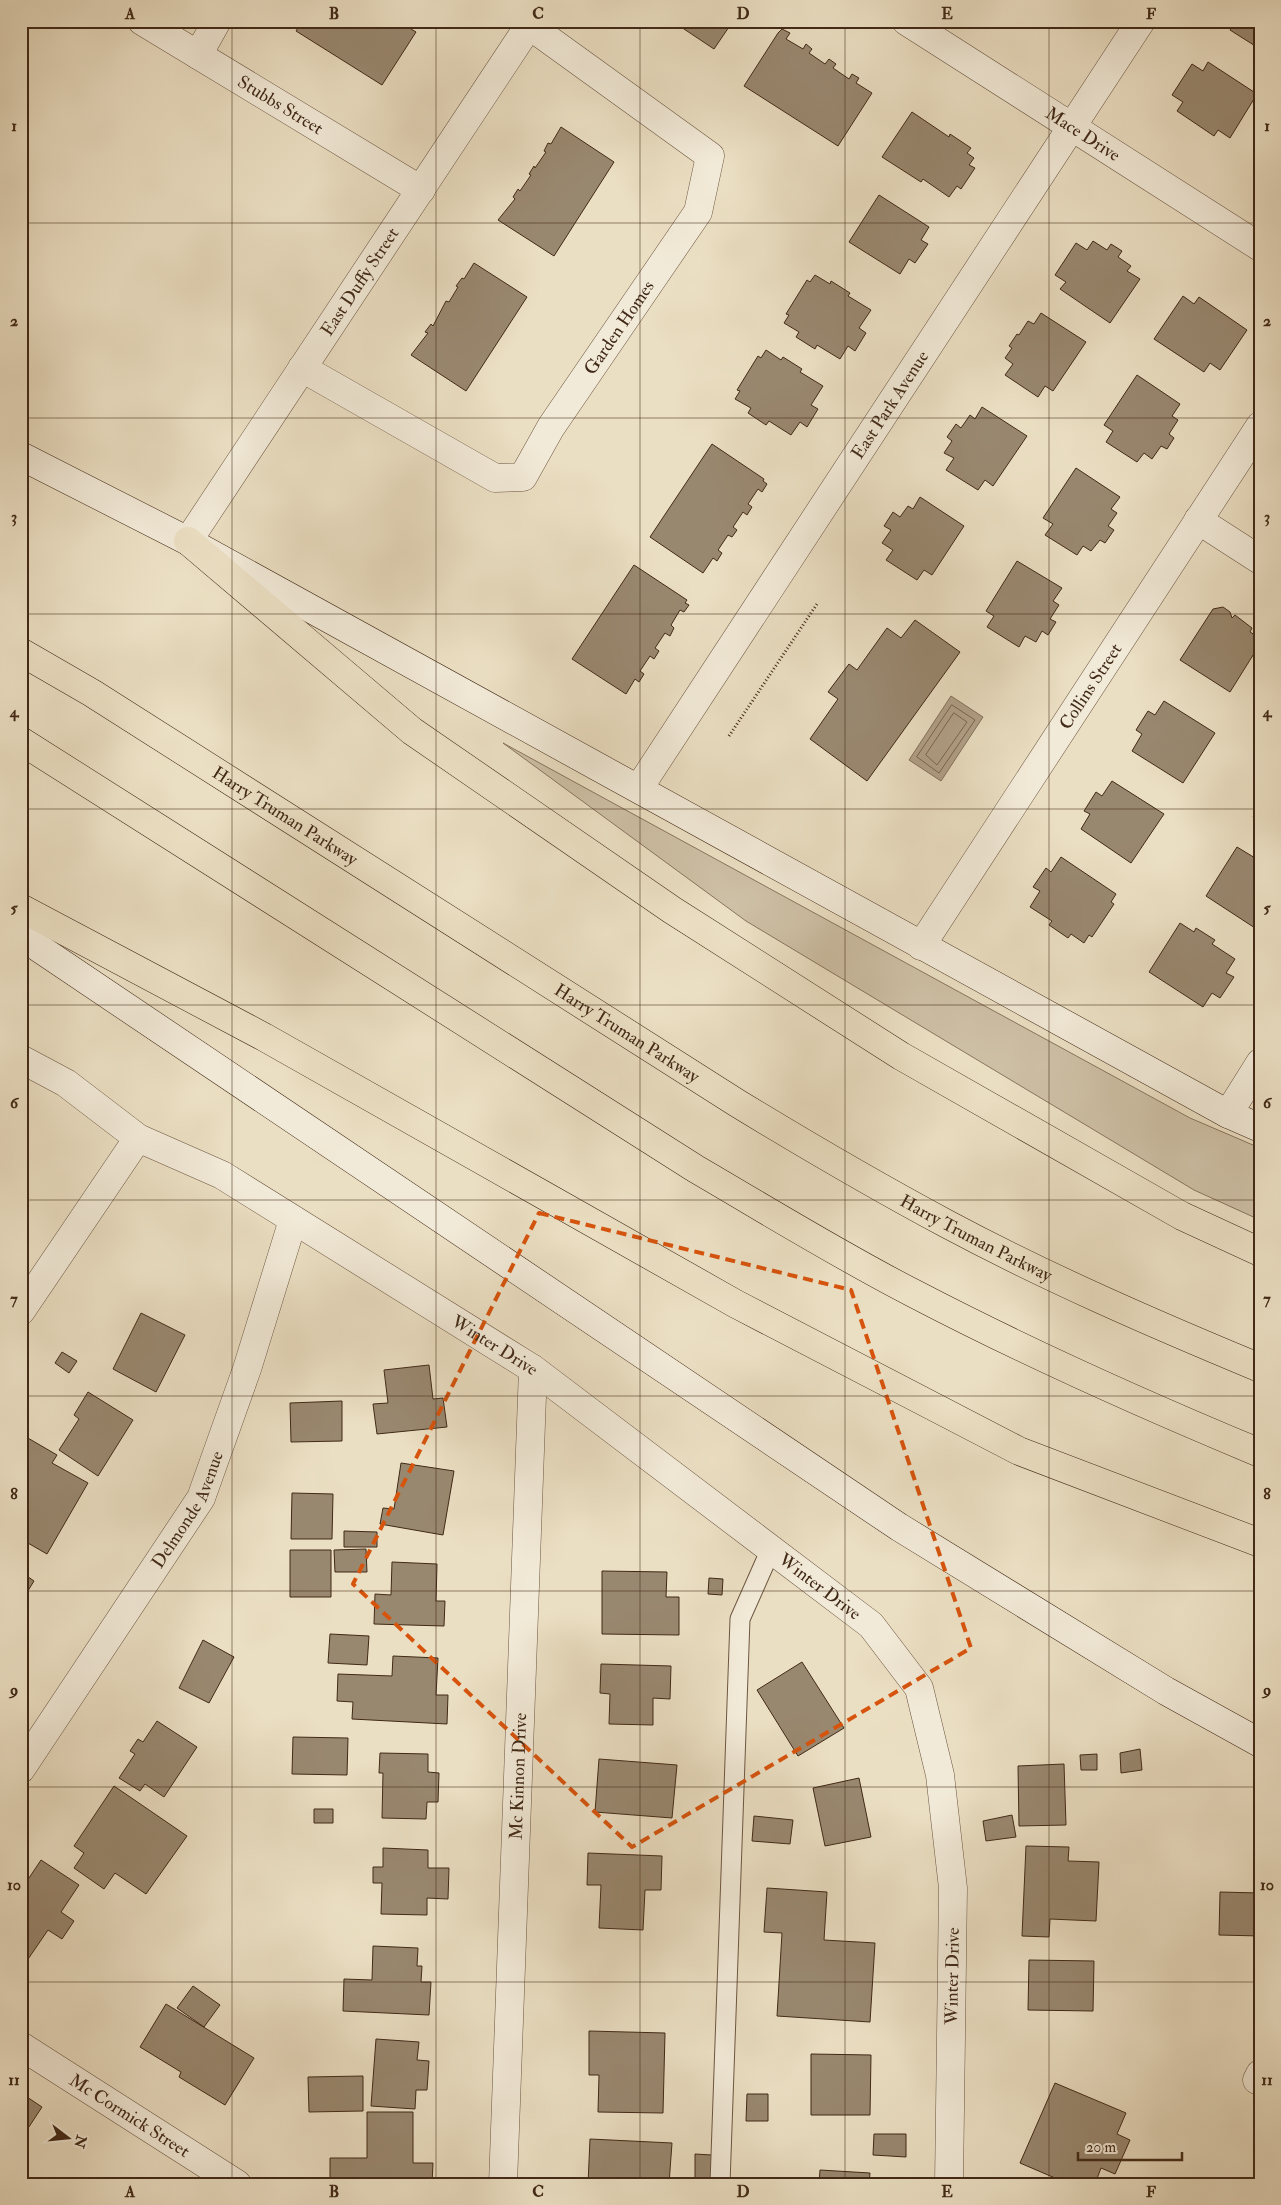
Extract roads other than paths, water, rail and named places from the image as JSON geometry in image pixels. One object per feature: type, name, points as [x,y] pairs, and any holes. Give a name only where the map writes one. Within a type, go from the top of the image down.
[{"type":"highway","points":[[188,541],[412,731],[672,910],[901,1056],[1182,1216],[1260,1252]]},
{"type":"highway","name":"Harry Truman Parkway","points":[[21,652],[100,698],[737,1103],[845,1167],[948,1225],[1059,1280],[1260,1368]]},
{"type":"highway","points":[[21,741],[696,1169],[807,1235],[912,1293],[1026,1350],[1260,1453]]},
{"type":"highway","points":[[21,908],[264,1037],[736,1304],[1019,1452],[1260,1542]]},
{"type":"street","name":"Stubbs Street","points":[[142,21],[421,190]]},
{"type":"street","points":[[198,55],[217,21]]},
{"type":"street","name":"Mace Drive","points":[[906,21],[1260,247]]},
{"type":"street","name":"East Park Avenue","points":[[639,788],[1141,21]]},
{"type":"street","name":"East Duffy Street","points":[[188,541],[421,190],[528,23]]},
{"type":"street","name":"Garden Homes","points":[[302,368],[495,478],[523,477],[551,427],[698,212],[710,156],[528,23]]},
{"type":"street","name":"Collins Street","points":[[921,946],[1260,426]]},
{"type":"street","points":[[21,456],[188,541],[639,788],[921,946],[1228,1114],[1260,1128]]},
{"type":"street","points":[[1198,520],[1260,560]]},
{"type":"street","points":[[21,936],[900,1527],[1166,1691],[1260,1743]]},
{"type":"street","name":"Winter Drive","points":[[21,1059],[66,1083],[138,1138],[222,1175],[533,1369],[871,1625],[919,1688],[940,1775],[953,1888],[949,2184]]},
{"type":"street","points":[[1228,1114],[1260,1063]]},
{"type":"street","points":[[21,1311],[138,1138]]},
{"type":"street","name":"Delmonde Avenue","points":[[21,1769],[201,1498],[247,1369],[293,1220]]},
{"type":"street","name":"Mc Kinnon Drive","points":[[503,2184],[533,1369]]},
{"type":"street","name":"Mc Cormick Street","points":[[21,2046],[237,2184]]},
{"type":"lane","points":[[720,2184],[740,1618],[771,1549]]},
{"type":"water","points":[[951,696],[983,717],[941,781],[909,760]]}]
